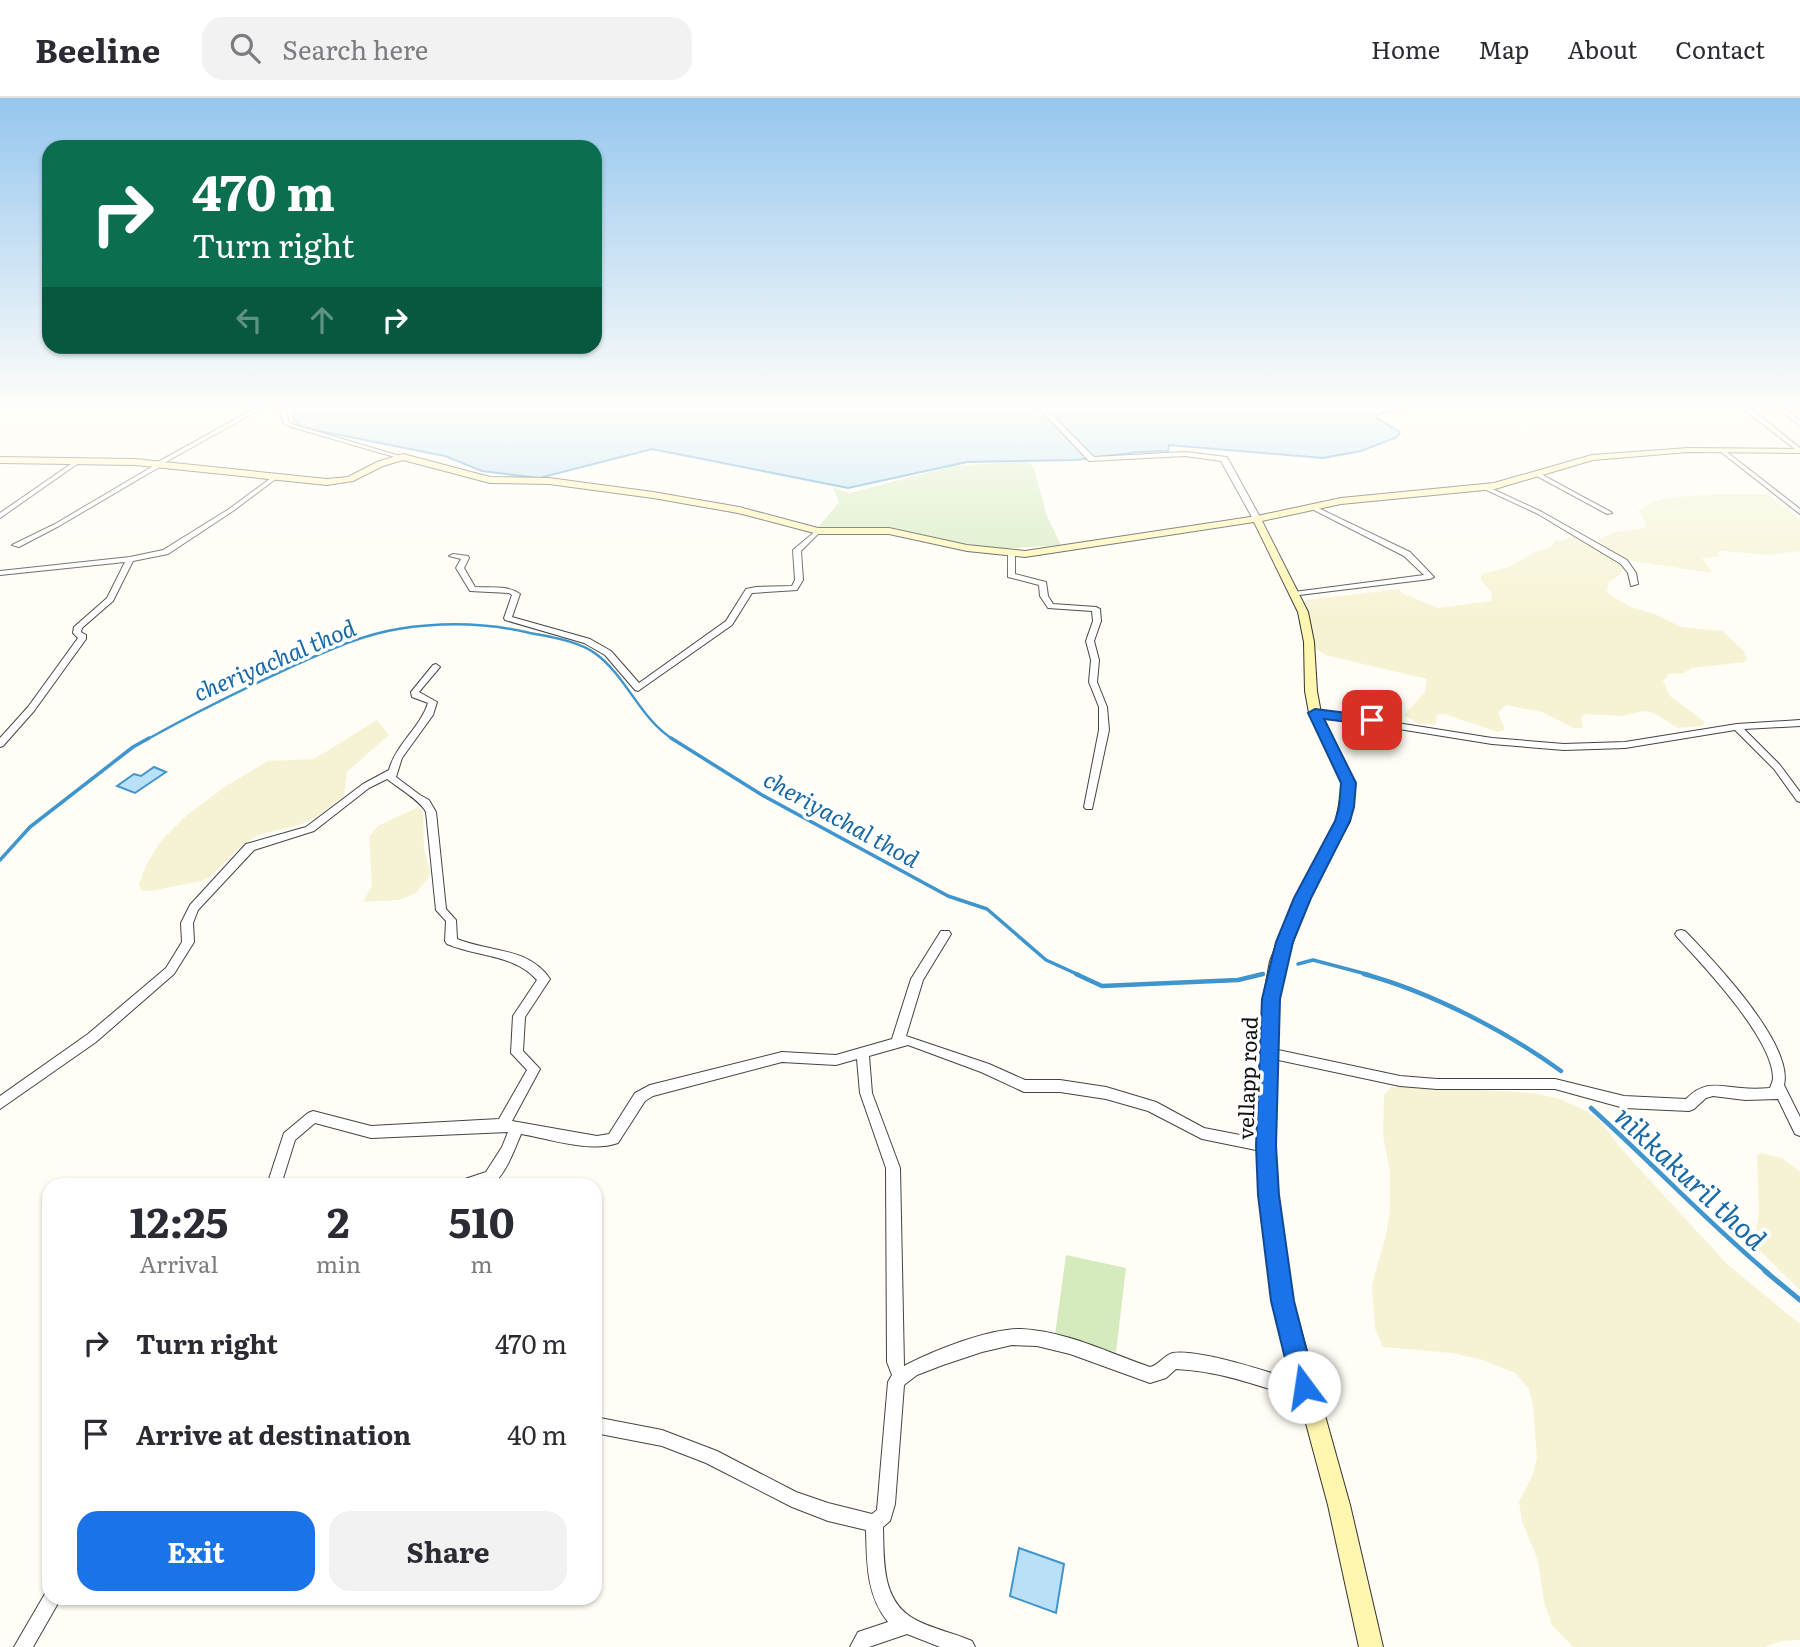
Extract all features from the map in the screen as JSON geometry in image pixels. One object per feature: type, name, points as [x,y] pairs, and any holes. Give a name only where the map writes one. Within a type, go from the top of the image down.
[{"type":"main road","points":[[278,477],[327,482],[349,477]]},
{"type":"main road","points":[[476,477],[490,481],[549,481],[691,500],[739,509],[818,531],[889,531],[967,548],[1011,553],[1054,552],[1257,519],[1341,501],[1484,487],[1524,477]]},
{"type":"main road","name":"vellapp road","points":[[1257,519],[1303,612],[1309,642],[1311,691],[1315,713],[1349,783],[1343,821],[1303,898],[1278,961],[1271,999],[1266,1146],[1269,1195],[1283,1301],[1306,1393],[1339,1505],[1371,1647]]},
{"type":"street","points":[[0,516],[55,477]]},
{"type":"street","points":[[16,545],[57,525],[137,477]]},
{"type":"street","points":[[0,573],[130,559],[165,552],[231,510],[275,477]]},
{"type":"street","name":"vellapp road","points":[[1234,477],[1257,519]]},
{"type":"street","points":[[1543,477],[1609,513]]},
{"type":"street","points":[[1757,477],[1800,512]]},
{"type":"street","points":[[1484,487],[1539,513],[1624,562],[1632,573],[1634,584]]},
{"type":"street","points":[[1294,594],[1430,577],[1407,554],[1312,507]]},
{"type":"street","points":[[453,556],[465,558],[466,562],[460,568],[473,589],[511,591],[516,594],[508,618],[587,641],[608,653],[638,688],[729,623],[750,592],[756,589],[794,588],[799,580],[797,550],[818,531]]},
{"type":"street","points":[[1011,553],[1011,575],[1043,584],[1045,596],[1051,606],[1096,609],[1097,621],[1090,641],[1095,660],[1093,682],[1103,707],[1104,730],[1089,807]]},
{"type":"street","points":[[0,744],[32,709],[82,636],[77,632],[78,626],[110,599],[130,559]]},
{"type":"street","points":[[436,667],[415,692],[415,695],[433,702],[429,715],[397,758],[391,778],[403,785],[412,795],[426,802],[431,812],[441,910],[451,920],[451,941],[461,947],[503,953],[533,968],[544,979],[519,1016],[517,1053],[534,1069],[510,1126],[502,1160],[488,1178]]},
{"type":"street","points":[[1315,713],[1372,720],[1493,742],[1597,747],[1683,738],[1774,722],[1800,723]]},
{"type":"street","points":[[1737,727],[1777,768],[1800,799]]},
{"type":"street","points":[[0,1103],[92,1038],[170,971],[188,942],[187,923],[194,908],[250,848],[310,829],[342,803],[392,772]]},
{"type":"street","points":[[1269,1053],[1400,1081],[1437,1084],[1555,1084],[1624,1102],[1689,1105],[1699,1094],[1710,1089],[1775,1094],[1782,1077],[1776,1057],[1748,1011],[1681,933]]},
{"type":"street","points":[[898,1041],[917,979],[945,934]]},
{"type":"street","points":[[276,1178],[289,1137],[313,1117],[372,1132],[510,1126],[597,1143],[613,1139],[640,1097],[650,1091],[688,1079],[782,1057],[836,1060],[908,1040],[1024,1086],[1060,1086],[1106,1093],[1151,1106],[1202,1133],[1266,1146]]},
{"type":"street","points":[[863,1052],[866,1093],[893,1168],[895,1362],[901,1377]]},
{"type":"street","points":[[1779,1088],[1800,1130]]},
{"type":"street","points":[[874,1523],[884,1515],[887,1504],[894,1388],[901,1377],[958,1352],[1018,1336],[1042,1339],[1150,1375],[1160,1373],[1173,1361],[1186,1361],[1240,1373],[1306,1393]]},
{"type":"street","points":[[602,1426],[663,1438],[711,1457],[792,1499],[828,1512],[874,1523]]},
{"type":"street","points":[[874,1523],[877,1580],[888,1609],[907,1625],[966,1647]]},
{"type":"street","points":[[23,1647],[48,1605]]},
{"type":"street","points":[[859,1647],[864,1638],[907,1625]]},
{"type":"shaded area","points":[[1767,494],[1800,519],[1800,551],[1769,555],[1718,552],[1720,556],[1702,558],[1713,573],[1632,561],[1611,552],[1599,542],[1599,539],[1615,532],[1645,528],[1646,523],[1638,511],[1650,503],[1667,498]]},
{"type":"shaded area","points":[[1571,535],[1620,561],[1625,568],[1609,581],[1607,592],[1612,596],[1631,607],[1657,615],[1681,627],[1722,631],[1743,650],[1747,659],[1744,662],[1692,668],[1684,673],[1669,674],[1663,681],[1670,696],[1705,722],[1703,726],[1678,728],[1654,713],[1645,711],[1620,716],[1584,714],[1581,718],[1583,728],[1574,728],[1542,712],[1506,705],[1498,713],[1505,730],[1498,732],[1445,714],[1437,715],[1436,724],[1419,724],[1404,715],[1425,692],[1427,679],[1325,655],[1315,648],[1307,600],[1399,589],[1402,593],[1438,608],[1491,601],[1492,593],[1481,580],[1481,574],[1509,567],[1550,547],[1556,541],[1566,540]]},
{"type":"shaded area","points":[[377,720],[389,735],[347,772],[344,796],[320,814],[302,824],[258,835],[240,847],[211,876],[201,881],[151,891],[141,890],[139,884],[147,863],[160,842],[186,816],[226,786],[268,761],[314,759]]},
{"type":"shaded area","points":[[418,807],[423,811],[424,850],[430,870],[428,878],[416,893],[399,900],[363,902],[372,886],[369,837],[378,826]]},
{"type":"shaded area","points":[[1391,1087],[1534,1093],[1560,1099],[1588,1112],[1600,1121],[1625,1153],[1728,1265],[1800,1324],[1800,1640],[1781,1641],[1765,1647],[1573,1647],[1552,1625],[1544,1602],[1538,1561],[1522,1521],[1519,1502],[1533,1474],[1537,1458],[1529,1389],[1515,1373],[1483,1360],[1452,1353],[1383,1347],[1375,1329],[1372,1285],[1390,1210],[1390,1173],[1383,1135],[1384,1095]]},
{"type":"shaded area","points":[[1761,1153],[1782,1158],[1800,1172],[1800,1290],[1754,1245],[1759,1211],[1757,1155]]},
{"type":"green space","points":[[910,477],[1036,477],[1047,516],[1061,545],[998,549],[878,528],[816,530],[839,502],[833,488],[850,493]]},
{"type":"green space","points":[[1066,1255],[1126,1268],[1116,1352],[1055,1335]]},
{"type":"water","points":[[794,477],[897,477],[848,488]]},
{"type":"water","points":[[154,767],[166,772],[135,793],[117,786],[134,774],[141,776]]},
{"type":"water","points":[[1019,1548],[1064,1564],[1056,1613],[1010,1596]]},
{"type":"waterway","name":"cheriyachal thod","points":[[146,740],[237,692],[344,644],[398,629],[431,625],[481,625],[564,640],[581,646],[607,663],[652,721],[673,739]]},
{"type":"waterway","name":"cheriyachal thod","points":[[0,860],[30,827],[133,747],[149,738]]},
{"type":"waterway","name":"cheriyachal thod","points":[[673,739],[762,795],[948,896],[987,909],[1046,960],[1079,975]]},
{"type":"waterway","name":"nikkakuril thod","points":[[1298,964],[1313,960],[1370,975]]},
{"type":"waterway","points":[[1076,974],[1102,986],[1238,980],[1263,974],[1257,975]]},
{"type":"waterway","name":"nikkakuril thod","points":[[1364,974],[1415,991],[1467,1014],[1561,1071]]},
{"type":"waterway","name":"nikkakuril thod","points":[[1591,1108],[1768,1273]]},
{"type":"waterway","name":"nikkakuril thod","points":[[1765,1271],[1800,1300]]},
{"type":"route","points":[[1304,1387],[1283,1301],[1269,1195],[1266,1146],[1271,999],[1284,942],[1332,838],[1343,821],[1346,807],[1349,783],[1315,713],[1372,720]]}]
